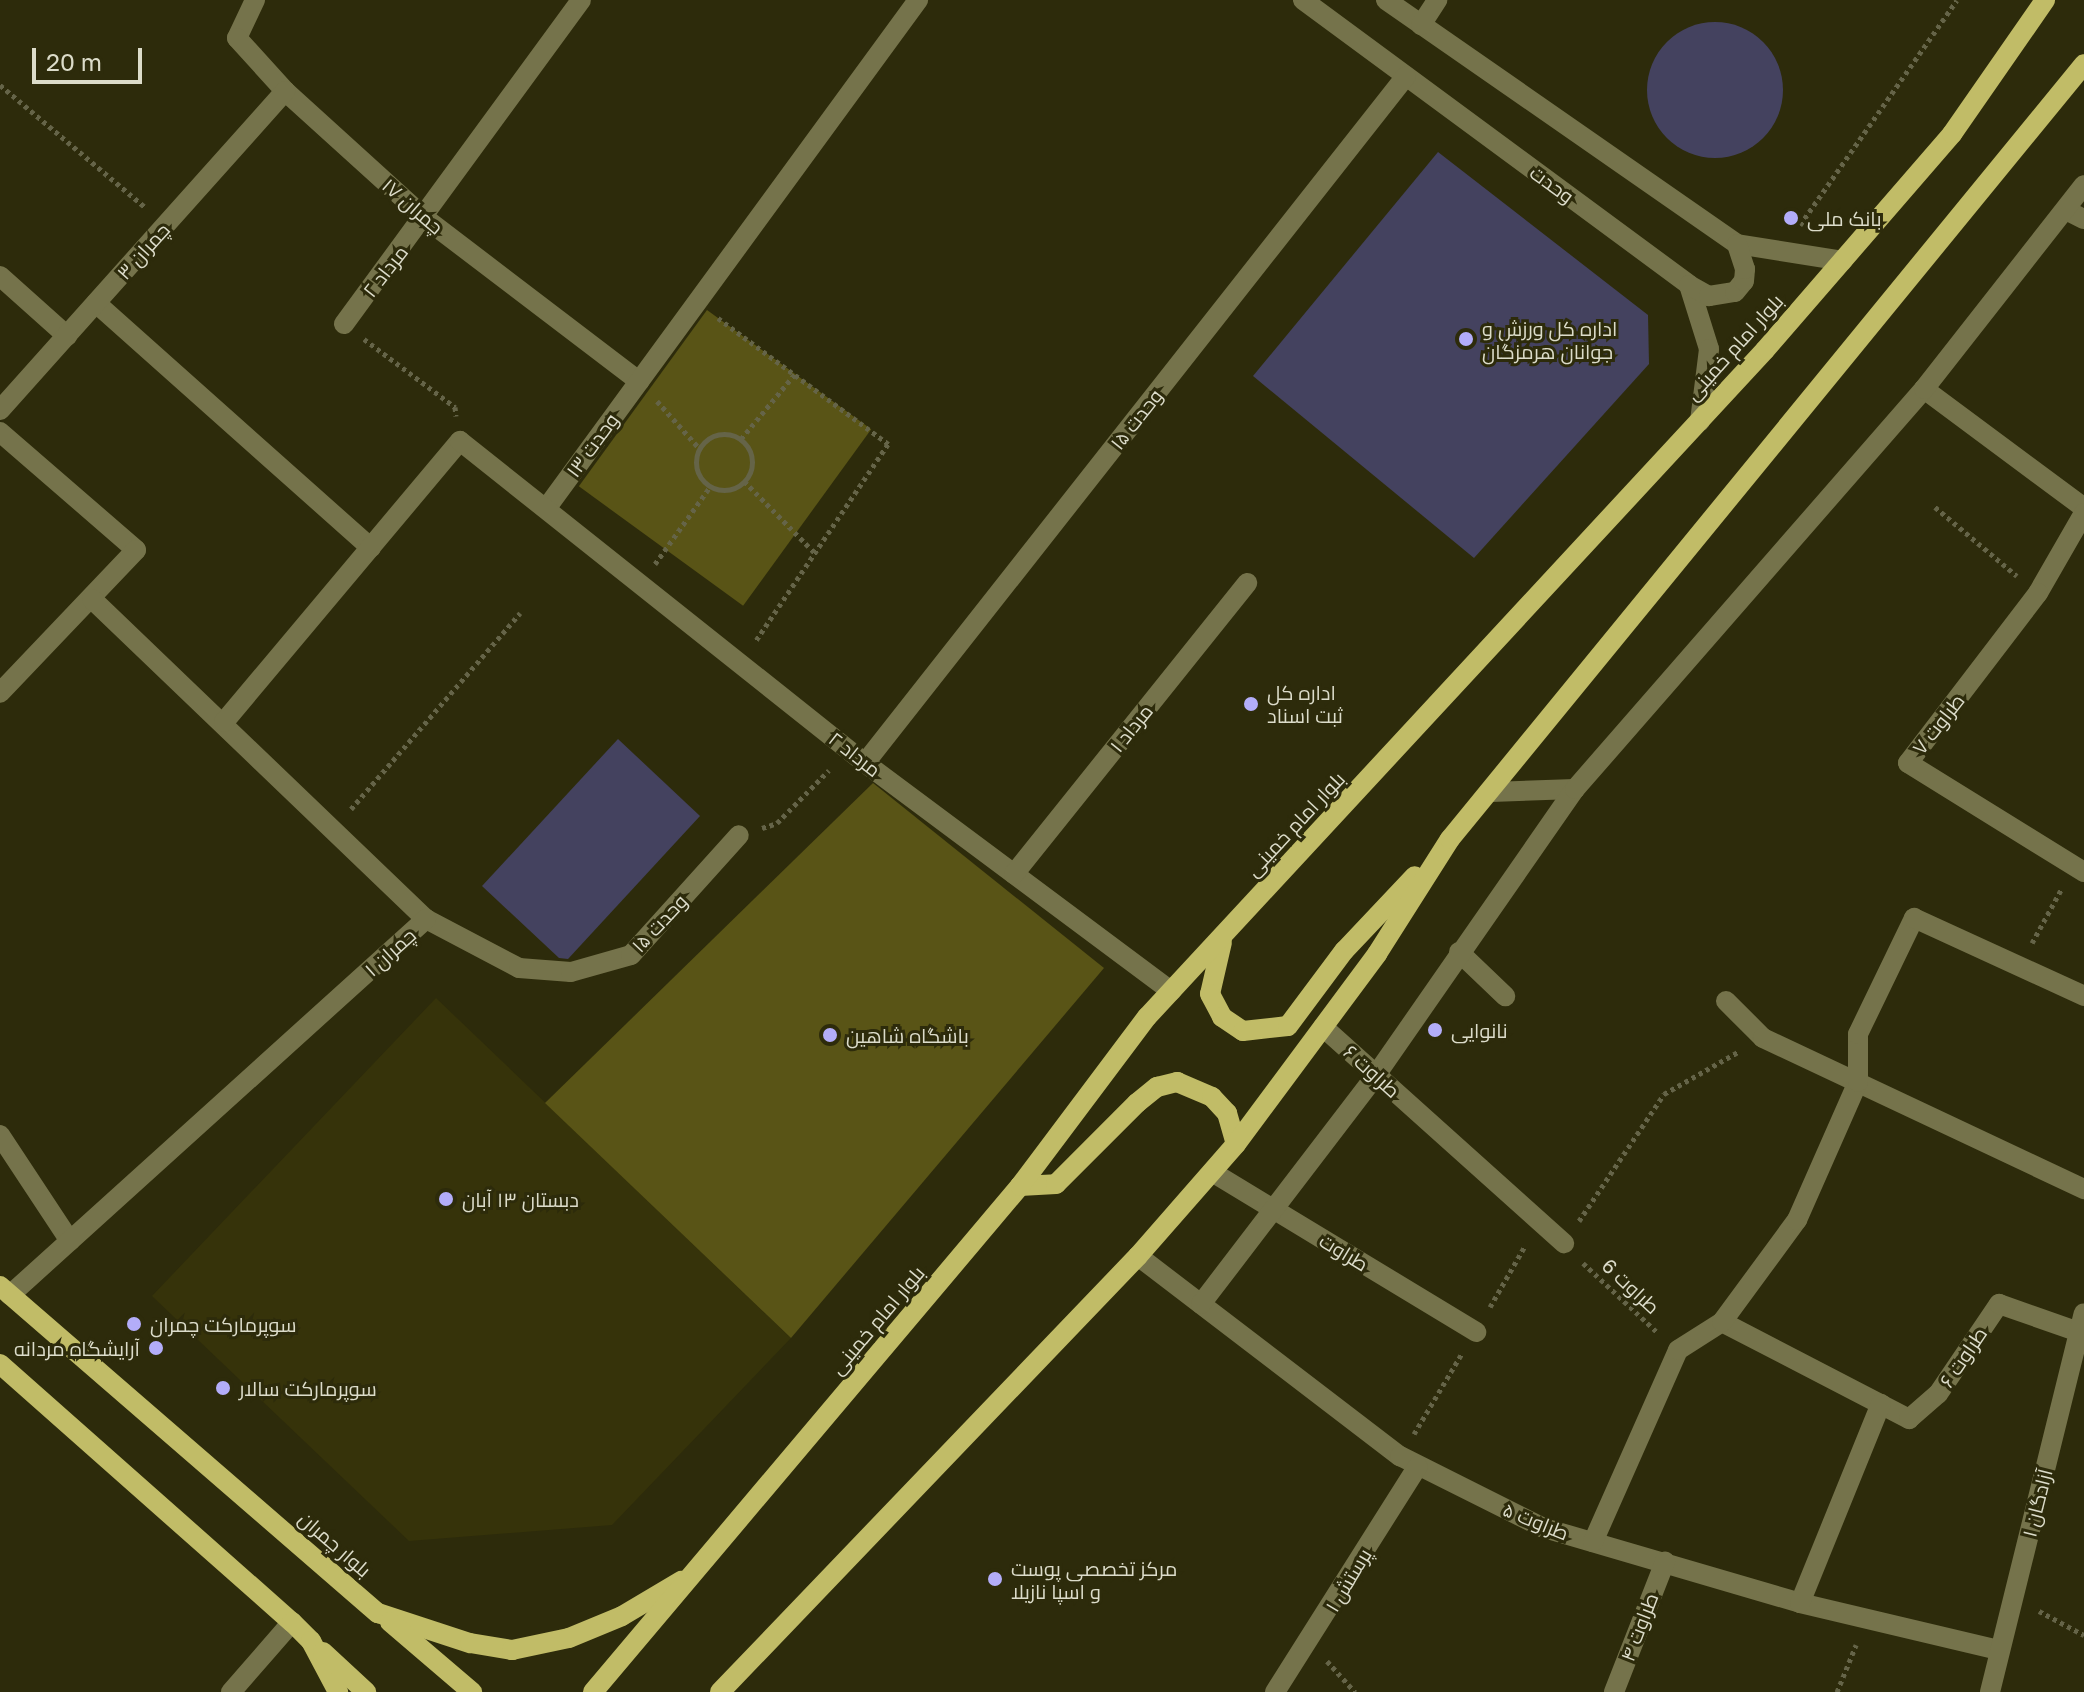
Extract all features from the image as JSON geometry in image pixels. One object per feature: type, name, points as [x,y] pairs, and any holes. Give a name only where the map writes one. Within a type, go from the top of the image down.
[{"type":"main road","name":"بلوار امام خمینی","points":[[593,1692],[1020,1186],[1171,991],[1700,421],[1843,261],[1952,134],[2045,0]]},
{"type":"main road","points":[[1224,934],[1210,994],[1222,1017],[1243,1031],[1288,1026],[1344,951],[1491,792],[2084,64]]},
{"type":"main road","points":[[720,1692],[1138,1256],[1236,1144],[1323,1027],[1450,839]]},
{"type":"main road","points":[[1020,1186],[1056,1184],[1137,1103],[1157,1087],[1177,1082],[1212,1097],[1227,1113],[1236,1144]]},
{"type":"main road","name":"بلوار چمران","points":[[5,1291],[378,1613],[470,1643],[512,1650],[569,1638],[622,1616],[698,1571]]},
{"type":"main road","points":[[0,1364],[292,1622],[366,1692]]},
{"type":"main road","points":[[378,1613],[472,1692]]},
{"type":"main road","points":[[311,1641],[338,1692]]},
{"type":"street","name":"چمران ۱۷","points":[[255,0],[237,38],[285,91],[426,219],[639,381]]},
{"type":"street","name":"مرداد ۲","points":[[344,324],[426,219],[581,0]]},
{"type":"street","name":"وحدت ۱۳","points":[[548,506],[918,0]]},
{"type":"street","name":"وحدت","points":[[1303,0],[1689,285]]},
{"type":"street","points":[[1386,0],[1737,244],[1780,254],[1843,261]]},
{"type":"street","points":[[1421,25],[1437,0]]},
{"type":"street","name":"وحدت ۱۵","points":[[865,763],[1406,76]]},
{"type":"street","name":"چمران ۳","points":[[0,410],[285,91]]},
{"type":"street","points":[[1201,1304],[1376,1075],[1575,789],[2075,215],[2084,185]]},
{"type":"street","points":[[1689,285],[1709,296],[1735,292],[1744,281],[1745,269],[1737,244]]},
{"type":"street","points":[[0,276],[67,336]]},
{"type":"street","points":[[1689,285],[1709,349],[1700,421]]},
{"type":"street","points":[[96,303],[371,548]]},
{"type":"street","name":"طراوت ۷","points":[[1924,389],[2084,510],[2038,593],[1908,763],[2079,869]]},
{"type":"street","points":[[0,432],[136,550],[92,599],[8,670],[0,693]]},
{"type":"street","points":[[224,722],[460,441],[548,506]]},
{"type":"street","name":"مرداد ۲","points":[[548,506],[865,763],[1171,991]]},
{"type":"street","name":"مرداد ۱","points":[[1014,874],[1247,583]]},
{"type":"street","name":"چمران ۱","points":[[5,1291],[70,1241],[426,919],[224,722],[92,599]]},
{"type":"street","points":[[1491,792],[1575,789]]},
{"type":"street","name":"وحدت ۱۵","points":[[426,919],[519,968],[571,972],[631,955],[739,835]]},
{"type":"street","points":[[1593,1542],[1678,1350],[1722,1322],[1797,1220],[1858,1082],[1858,1034],[1914,918],[2084,996]]},
{"type":"street","points":[[1459,952],[1505,996]]},
{"type":"street","points":[[1726,1001],[1763,1038],[2084,1189]]},
{"type":"street","name":"طراوت ۶","points":[[1323,1027],[1564,1243]]},
{"type":"street","points":[[0,1135],[70,1241]]},
{"type":"street","name":"طراوت","points":[[1212,1172],[1476,1332]]},
{"type":"street","name":"طراوت ۵","points":[[1138,1256],[1418,1466],[1544,1528],[1800,1603],[1999,1650]]},
{"type":"street","name":"طراوت ۶","points":[[1722,1322],[1909,1419],[1938,1394],[1999,1304],[2082,1323]]},
{"type":"street","name":"آزادگان ۱","points":[[1990,1692],[2013,1596],[2075,1386],[2082,1323]]},
{"type":"street","points":[[1800,1603],[1881,1404]]},
{"type":"street","name":"پرستش ۱","points":[[1275,1692],[1310,1643],[1418,1466]]},
{"type":"street","name":"طراوت ۴","points":[[1614,1692],[1665,1562]]},
{"type":"street","points":[[231,1692],[292,1622]]},
{"type":"path","points":[[1780,254],[1957,0]]},
{"type":"path","points":[[0,85],[166,225]]},
{"type":"path","points":[[696,302],[888,444],[741,662]]},
{"type":"path","points":[[344,324],[455,407],[460,441]]},
{"type":"path","points":[[741,439],[795,374]]},
{"type":"path","points":[[639,381],[699,448]]},
{"type":"path","points":[[723,434],[741,439],[751,455],[744,481],[728,489],[710,487],[696,465],[699,448],[723,434]]},
{"type":"path","points":[[744,481],[815,553]]},
{"type":"path","points":[[642,582],[710,487]]},
{"type":"path","points":[[1935,507],[2038,593]]},
{"type":"path","points":[[333,829],[520,613]]},
{"type":"path","points":[[739,835],[777,823],[828,770],[865,763]]},
{"type":"path","points":[[2020,967],[2079,869]]},
{"type":"path","points":[[1564,1243],[1664,1094],[1763,1038]]},
{"type":"path","name":"طراوت 6","points":[[1564,1243],[1610,1291],[1678,1350]]},
{"type":"path","points":[[2013,1596],[2084,1635]]},
{"type":"path","points":[[1837,1692],[1867,1619]]},
{"type":"path","points":[[1310,1643],[1355,1692]]},
{"type":"shaded area","points":[[707,310],[871,429],[743,606],[579,486]]},
{"type":"shaded area","name":"باشگاه شاهین","points":[[873,783],[1104,968],[791,1338],[545,1103]]},
{"type":"shaded area","name":"دبستان ۱۳ آبان","points":[[436,998],[791,1338],[612,1525],[409,1541],[152,1296]]},
{"type":"building","points":[[1715,22],[1741,27],[1763,42],[1778,64],[1783,90],[1778,116],[1763,138],[1741,153],[1715,158],[1689,153],[1667,138],[1652,116],[1647,90],[1652,64],[1667,42],[1689,27]]},
{"type":"building","name":"اداره کل ورزش و جوانان هرمزگان","points":[[1438,152],[1648,315],[1649,364],[1474,558],[1253,376]]},
{"type":"building","points":[[618,739],[700,816],[568,959],[559,958],[482,886]]},
{"type":"place","name":"بانک ملی","points":[[1791,218]]},
{"type":"place","name":"اداره کل ورزش و جوانان هرمزگان","points":[[1466,339]]},
{"type":"place","name":"اداره کل ثبت اسناد","points":[[1251,704]]},
{"type":"place","name":"نانوایی","points":[[1435,1030]]},
{"type":"place","name":"باشگاه شاهین","points":[[830,1035]]},
{"type":"place","name":"دبستان ۱۳ آبان","points":[[446,1199]]},
{"type":"place","name":"سوپرمارکت چمران","points":[[134,1324]]},
{"type":"place","name":"آرایشگاه مردانه","points":[[156,1348]]},
{"type":"place","name":"سوپرمارکت سالار","points":[[223,1388]]},
{"type":"place","name":"مرکز تخصصی پوست و اسپا نازیلا","points":[[995,1579]]}]
